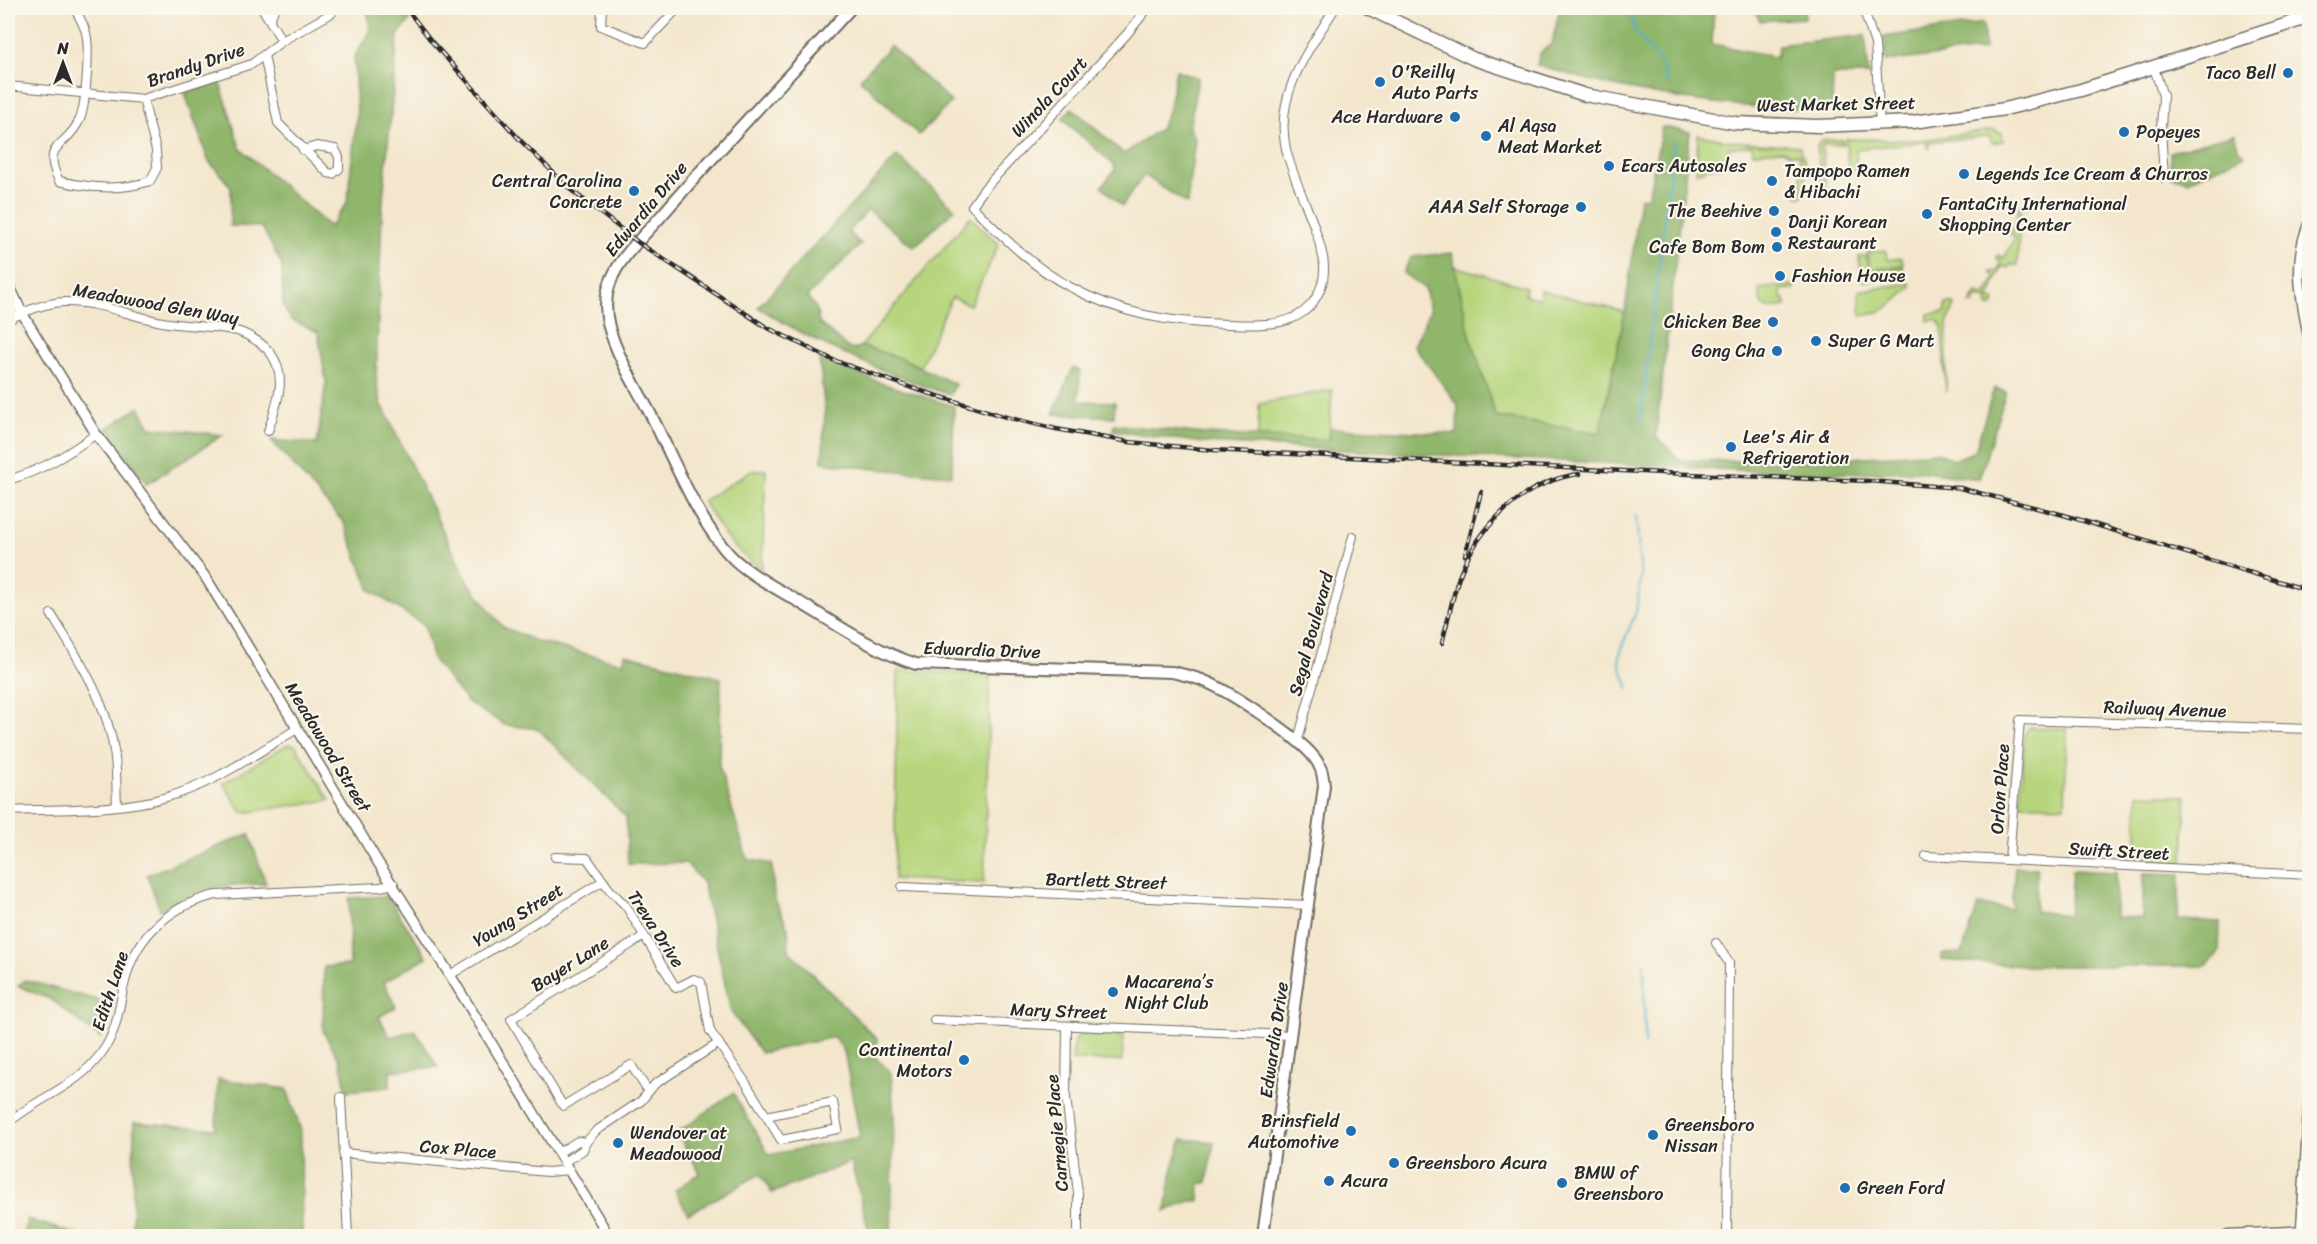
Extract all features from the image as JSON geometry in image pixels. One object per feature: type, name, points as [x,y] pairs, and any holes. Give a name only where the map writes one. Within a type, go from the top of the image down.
[{"type":"main road","name":"Edwardia Drive","points":[[851,8],[708,161],[622,261],[610,281],[606,311],[616,346],[716,539],[738,562],[759,577],[846,631],[898,658],[916,664],[1172,672],[1199,679],[1221,689],[1298,740],[1314,757],[1322,770],[1324,786],[1263,1236]]},
{"type":"main road","name":"West Market Street","points":[[1368,8],[1474,59],[1585,95],[1735,123],[1818,126],[1880,125],[1925,121],[2005,109],[2081,90],[2309,20]]},
{"type":"main road","points":[[2229,1236],[2304,1234]]},
{"type":"street","points":[[75,8],[87,34],[86,95],[80,119],[71,135],[56,147],[52,165],[59,181],[78,185],[130,188],[150,181],[157,168],[156,150],[143,99]]},
{"type":"street","points":[[262,8],[282,41]]},
{"type":"street","points":[[270,19],[275,8]]},
{"type":"street","name":"Brandy Drive","points":[[8,86],[143,99],[252,64],[282,41],[332,14],[329,8]]},
{"type":"street","points":[[602,8],[601,26],[645,43],[678,8]]},
{"type":"street","name":"Winola Court","points":[[1148,8],[1127,34],[990,183],[972,206],[1026,258],[1056,280],[1101,303],[1128,312],[1175,322],[1249,325],[1279,324],[1299,315],[1314,302],[1323,280],[1323,254],[1287,152],[1284,114],[1289,89],[1296,71],[1335,8]]},
{"type":"street","points":[[1863,8],[1875,44],[1880,125]]},
{"type":"street","points":[[264,55],[278,123],[303,150],[328,173],[333,174],[339,169],[339,157],[334,149],[317,146],[303,150]]},
{"type":"street","points":[[2154,68],[2163,96],[2161,128],[2164,178]]},
{"type":"street","points":[[2310,221],[2300,250],[2298,268],[2310,344]]},
{"type":"street","name":"Meadowood Street","points":[[8,283],[22,313],[96,434],[206,578],[609,1236]]},
{"type":"street","name":"Meadowood Glen Way","points":[[8,320],[48,304],[76,302],[163,322],[233,331],[249,336],[268,350],[279,373],[279,398],[268,431]]},
{"type":"street","points":[[8,480],[45,466],[68,454],[96,434]]},
{"type":"street","name":"Segal Boulevard","points":[[1298,740],[1353,536]]},
{"type":"street","points":[[51,615],[87,672],[101,701],[115,757],[117,805]]},
{"type":"street","name":"Railway Avenue","points":[[2020,720],[2310,729]]},
{"type":"street","name":"Orlon Place","points":[[2009,860],[2020,720]]},
{"type":"street","points":[[8,811],[142,803],[168,797],[204,784],[297,729]]},
{"type":"street","name":"Swift Street","points":[[1926,856],[2310,875]]},
{"type":"street","name":"Treva Drive","points":[[555,858],[587,858],[603,881],[627,906],[676,988],[694,979],[701,982],[708,1025],[781,1140],[838,1129],[833,1102],[766,1116]]},
{"type":"street","name":"Young Street","points":[[450,975],[603,881]]},
{"type":"street","name":"Edith Lane","points":[[8,1123],[80,1077],[102,1053],[117,1024],[131,963],[142,941],[169,914],[193,901],[216,895],[380,887],[394,884]]},
{"type":"street","name":"Bartlett Street","points":[[902,886],[1308,905]]},
{"type":"street","name":"Bayer Lane","points":[[644,936],[511,1019],[563,1106],[631,1065],[648,1091]]},
{"type":"street","points":[[1716,943],[1729,963],[1727,1236]]},
{"type":"street","name":"Mary Street","points":[[934,1020],[1291,1035]]},
{"type":"street","name":"Carnegie Place","points":[[1067,1026],[1066,1097],[1078,1193],[1078,1236]]},
{"type":"street","points":[[567,1166],[583,1150],[586,1142],[596,1131],[641,1101],[656,1084],[719,1043]]},
{"type":"street","points":[[2304,1234],[2310,1084]]},
{"type":"street","points":[[341,1097],[348,1236]]},
{"type":"street","points":[[558,1153],[578,1142],[586,1142]]},
{"type":"street","name":"Cox Place","points":[[343,1153],[548,1172],[567,1166]]},
{"type":"green space","points":[[372,8],[400,8],[410,20],[398,35],[382,211],[376,379],[381,403],[468,582],[503,627],[538,642],[623,663],[625,654],[721,678],[719,766],[747,859],[772,864],[774,897],[788,928],[789,951],[877,1039],[875,1057],[891,1073],[894,1117],[891,1236],[870,1236],[851,1162],[772,1193],[760,1174],[688,1214],[675,1190],[700,1173],[677,1133],[733,1093],[769,1155],[860,1137],[844,1051],[834,1037],[761,1053],[731,1012],[703,883],[686,863],[628,864],[626,817],[538,729],[505,725],[467,702],[433,660],[424,625],[370,590],[344,523],[271,440],[317,444],[326,382],[318,332],[291,320],[283,306],[282,266],[262,227],[230,226],[231,187],[208,160],[185,93],[220,82],[240,148],[330,227],[347,203],[357,114],[354,57],[370,32],[368,12]]},
{"type":"green space","points":[[1560,8],[1714,8],[1712,44],[1776,57],[1779,45],[1865,35],[1869,75],[1833,75],[1832,110],[1756,107],[1646,93],[1537,65],[1540,53],[1552,43]]},
{"type":"green space","points":[[1754,8],[1804,8],[1805,18],[1760,21]]},
{"type":"green space","points":[[1983,23],[1985,49],[1886,62],[1884,37]]},
{"type":"green space","points":[[890,46],[951,102],[919,135],[860,79]]},
{"type":"green space","points":[[1176,70],[1198,78],[1189,129],[1195,139],[1187,204],[1144,175],[1122,206],[1102,186],[1115,170],[1114,165],[1062,119],[1072,108],[1124,154],[1161,128],[1168,112]]},
{"type":"green space","points":[[1662,127],[1690,132],[1656,436],[1680,460],[1794,462],[1937,452],[1954,460],[1975,451],[1994,388],[2006,392],[1979,479],[1916,471],[1818,474],[1203,443],[1113,430],[1114,424],[1204,434],[1329,440],[1330,428],[1457,434],[1458,405],[1414,346],[1430,310],[1425,289],[1403,273],[1411,257],[1452,253],[1471,340],[1496,417],[1600,433],[1625,312],[1640,198],[1648,197]]},
{"type":"green space","points":[[1994,130],[2002,133],[2003,141],[1992,143],[1989,136],[1930,142],[1929,149],[1925,142],[1857,149],[1856,164],[1861,164],[1862,173],[1856,173],[1855,169],[1848,169],[1846,139],[1921,140]]},
{"type":"green space","points":[[2234,134],[2238,148],[2245,155],[2188,181],[2171,176],[2170,152]]},
{"type":"green space","points":[[1698,135],[1730,141],[1799,146],[1804,156],[1807,194],[1800,197],[1796,194],[1797,191],[1802,190],[1799,154],[1790,154],[1783,150],[1753,152],[1752,145],[1729,148],[1729,154],[1725,155],[1726,166],[1704,168],[1704,171],[1696,172]]},
{"type":"green space","points":[[1822,140],[1842,140],[1844,144],[1822,145],[1826,187],[1833,192],[1826,194],[1821,190],[1817,145]]},
{"type":"green space","points":[[897,156],[955,209],[914,247],[868,210],[848,232],[861,244],[807,297],[816,308],[819,323],[848,348],[854,350],[861,346],[903,359],[955,384],[950,395],[827,346],[758,307]]},
{"type":"green space","points":[[2022,204],[2028,204],[2028,207],[2021,209],[2017,266],[2011,264],[2009,268],[2002,266],[1989,298],[1995,301],[1993,306],[1988,306],[1987,299],[1975,298],[1974,304],[1970,304],[1977,293],[1984,296],[1996,278],[1990,272],[1998,271],[2001,263],[1996,258],[1998,255],[2004,258],[2015,238],[2010,234],[2017,218],[2018,208]]},
{"type":"green space","points":[[970,217],[999,244],[970,305],[952,297],[920,367],[903,359],[861,346]]},
{"type":"green space","points":[[1886,250],[1887,260],[1902,258],[1903,265],[1871,269],[1867,252]]},
{"type":"green space","points":[[1859,256],[1866,256],[1869,271],[1903,267],[1906,274],[1868,281],[1861,280]]},
{"type":"green space","points":[[1454,266],[1526,287],[1525,295],[1539,299],[1541,290],[1625,312],[1600,433],[1496,417],[1471,340]]},
{"type":"green space","points":[[1910,283],[1911,287],[1889,307],[1877,313],[1861,316],[1859,291]]},
{"type":"green space","points":[[1793,285],[1794,289],[1781,290],[1786,306],[1768,308],[1761,303],[1759,289]]},
{"type":"green space","points":[[1946,304],[1955,305],[1947,324],[1946,392],[1942,327],[1938,320],[1928,321],[1928,314],[1946,312]]},
{"type":"green space","points":[[819,357],[881,383],[954,406],[952,475],[822,462],[825,412]]},
{"type":"green space","points":[[1073,368],[1080,371],[1079,401],[1115,402],[1114,417],[1053,414]]},
{"type":"green space","points":[[1332,390],[1329,440],[1258,437],[1259,404]]},
{"type":"green space","points":[[139,407],[150,427],[223,435],[147,484],[106,429]]},
{"type":"green space","points":[[766,470],[762,569],[743,555],[728,539],[703,501],[750,471]]},
{"type":"green space","points":[[898,671],[990,674],[984,883],[894,879]]},
{"type":"green space","points":[[2030,727],[2067,729],[2065,806],[2020,804],[2025,733]]},
{"type":"green space","points":[[288,744],[295,745],[330,800],[242,813],[223,783]]},
{"type":"green space","points":[[2138,794],[2186,796],[2183,863],[2136,860]]},
{"type":"green space","points":[[249,834],[266,884],[211,888],[199,891],[160,910],[147,875]]},
{"type":"green space","points":[[2015,867],[2037,868],[2035,911],[2069,915],[2072,870],[2116,872],[2115,917],[2142,918],[2144,873],[2180,874],[2178,920],[2220,922],[2219,953],[2206,966],[2024,966],[1942,960],[1942,954],[1962,953],[1978,905],[2011,909]]},
{"type":"green space","points":[[387,896],[427,957],[384,982],[396,1007],[379,1017],[390,1037],[415,1030],[438,1067],[390,1071],[390,1087],[347,1091],[340,1061],[323,1031],[324,967],[350,965],[349,898]]},
{"type":"green space","points":[[25,980],[112,1004],[100,1038],[52,1000],[18,986]]},
{"type":"green space","points":[[1080,1034],[1124,1036],[1122,1061],[1072,1060],[1073,1043]]},
{"type":"green space","points":[[218,1079],[287,1089],[301,1131],[302,1236],[81,1236],[132,1234],[134,1122],[216,1129]]},
{"type":"green space","points":[[1182,1139],[1214,1142],[1207,1183],[1200,1183],[1199,1201],[1190,1201],[1166,1211],[1172,1171]]},
{"type":"green space","points":[[27,1219],[81,1236],[24,1236]]},
{"type":"waterway","points":[[1629,8],[1635,31],[1661,64],[1667,83]]},
{"type":"waterway","points":[[1640,421],[1674,141]]},
{"type":"waterway","points":[[1629,689],[1619,662],[1622,646],[1636,612],[1641,577],[1636,515]]},
{"type":"waterway","points":[[1644,963],[1645,1044]]},
{"type":"railway","points":[[406,8],[432,42],[521,141],[571,190],[639,243],[766,327],[833,360],[912,388],[1006,417],[1056,429],[1129,442],[1213,450],[1868,481],[1960,488],[2064,515],[2310,591]]},
{"type":"railway","points":[[1442,643],[1459,577],[1478,540],[1491,524],[1522,496],[1559,478],[1579,474]]},
{"type":"railway","points":[[1465,555],[1481,492]]},
{"type":"place","name":"Taco Bell","points":[[2288,73]]},
{"type":"place","name":"O'Reilly Auto Parts","points":[[1380,82]]},
{"type":"place","name":"Ace Hardware","points":[[1455,117]]},
{"type":"place","name":"Popeyes","points":[[2124,132]]},
{"type":"place","name":"Al Aqsa Meat Market","points":[[1486,136]]},
{"type":"place","name":"Ecars Autosales","points":[[1609,166]]},
{"type":"place","name":"Legends Ice Cream & Churros","points":[[1964,174]]},
{"type":"place","name":"Tampopo Ramen & Hibachi","points":[[1772,181]]},
{"type":"place","name":"Central Carolina Concrete","points":[[634,191]]},
{"type":"place","name":"AAA Self Storage","points":[[1581,207]]},
{"type":"place","name":"The Beehive","points":[[1774,211]]},
{"type":"place","name":"FantaCity International Shopping Center","points":[[1927,214]]},
{"type":"place","name":"Danji Korean Restaurant","points":[[1776,232]]},
{"type":"place","name":"Cafe Bom Bom","points":[[1777,247]]},
{"type":"place","name":"Fashion House","points":[[1780,276]]},
{"type":"place","name":"Chicken Bee","points":[[1773,322]]},
{"type":"place","name":"Super G Mart","points":[[1816,341]]},
{"type":"place","name":"Gong Cha","points":[[1777,351]]},
{"type":"place","name":"Lee's Air & Refrigeration","points":[[1731,447]]},
{"type":"place","name":"Macarena’s Night Club","points":[[1113,992]]},
{"type":"place","name":"Continental Motors","points":[[964,1060]]},
{"type":"place","name":"Brinsfield Automotive","points":[[1351,1131]]},
{"type":"place","name":"Greensboro Nissan","points":[[1653,1135]]},
{"type":"place","name":"Wendover at Meadowood","points":[[618,1143]]},
{"type":"place","name":"Greensboro Acura","points":[[1394,1163]]},
{"type":"place","name":"Acura","points":[[1329,1181]]},
{"type":"place","name":"BMW of Greensboro","points":[[1562,1183]]},
{"type":"place","name":"Green Ford","points":[[1845,1188]]}]
